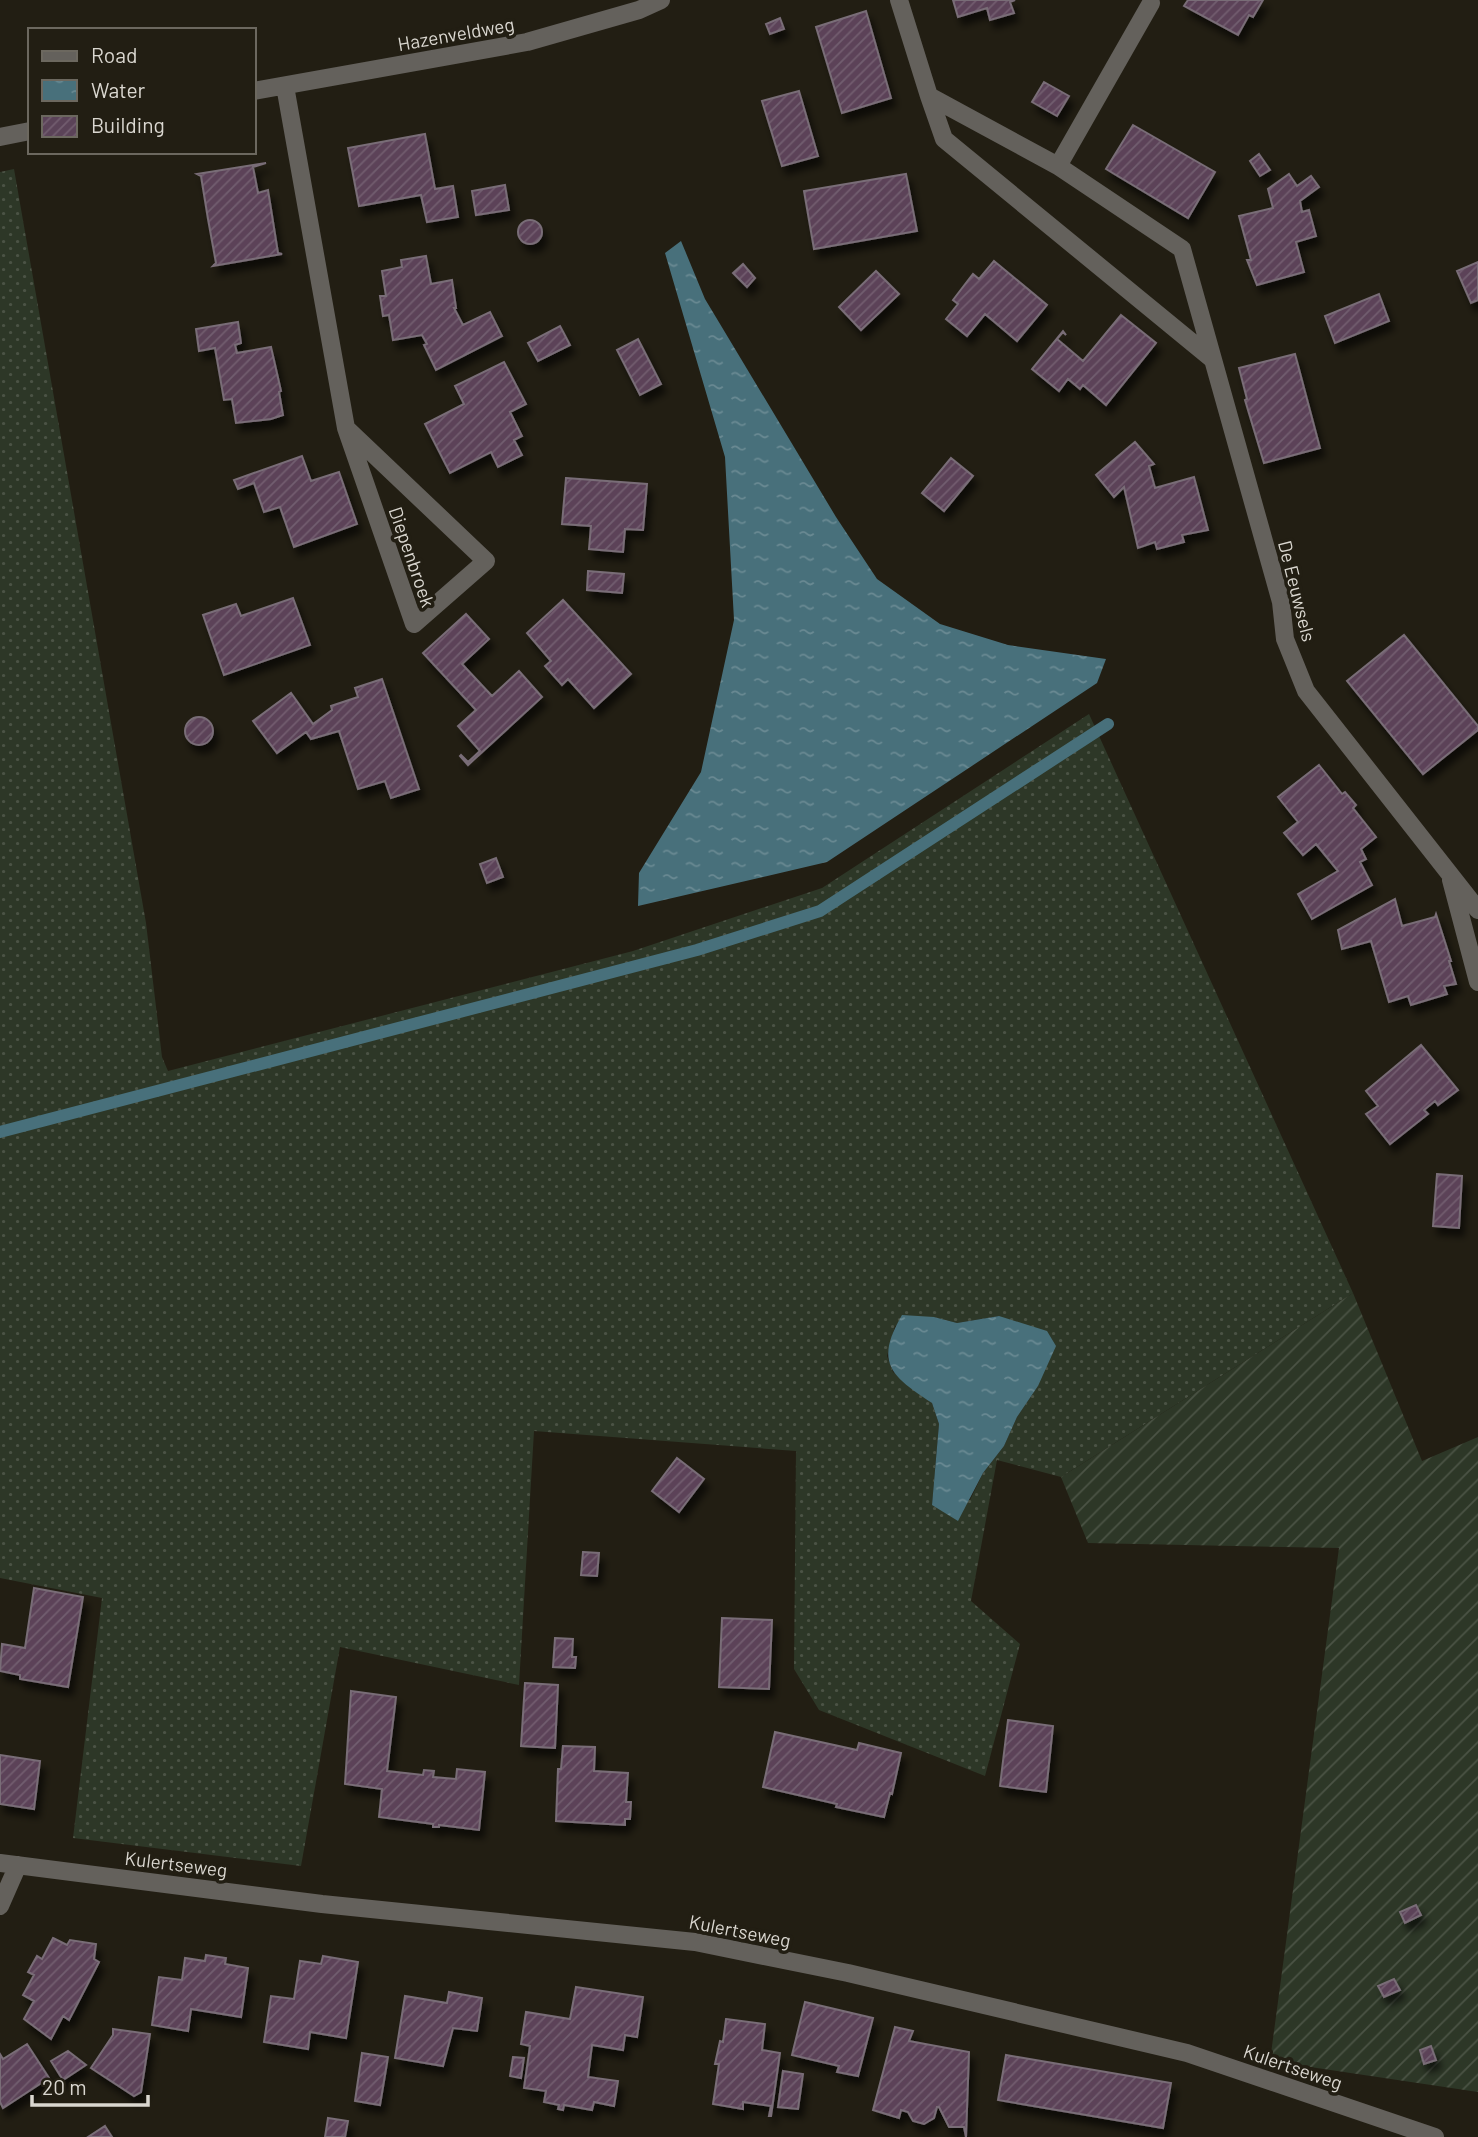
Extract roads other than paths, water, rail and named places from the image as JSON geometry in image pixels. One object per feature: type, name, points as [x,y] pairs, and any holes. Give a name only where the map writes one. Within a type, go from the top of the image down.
[{"type":"street","name":"Hazenveldweg","points":[[256,91],[527,42],[639,10],[661,0]]},
{"type":"street","points":[[899,0],[944,139],[1211,358]]},
{"type":"street","points":[[1058,166],[1150,3]]},
{"type":"street","name":"Diepenbroek","points":[[285,86],[346,428],[414,624],[486,561],[346,428]]},
{"type":"street","name":"De Eeuwsels","points":[[929,96],[1058,166],[1182,249],[1281,602],[1285,639],[1306,691],[1478,910]]},
{"type":"street","points":[[0,137],[28,131]]},
{"type":"street","name":"De Eeuwsels","points":[[1449,874],[1478,982]]},
{"type":"street","name":"Kulertseweg","points":[[0,1906],[9,1864],[322,1904],[695,1942],[848,1973],[1187,2053],[1435,2137]]},
{"type":"water","points":[[681,241],[705,299],[836,517],[877,579],[940,624],[1008,645],[1106,659],[1097,683],[827,862],[638,906],[639,873],[701,772],[734,620],[725,457],[665,253]]},
{"type":"water","points":[[902,1315],[934,1317],[957,1323],[999,1316],[1047,1331],[1056,1346],[1038,1386],[1017,1417],[1004,1446],[983,1473],[958,1521],[932,1505],[939,1424],[932,1403],[897,1376],[888,1357],[889,1345]]},
{"type":"waterway","points":[[0,1132],[697,950],[820,911],[1108,724]]}]
